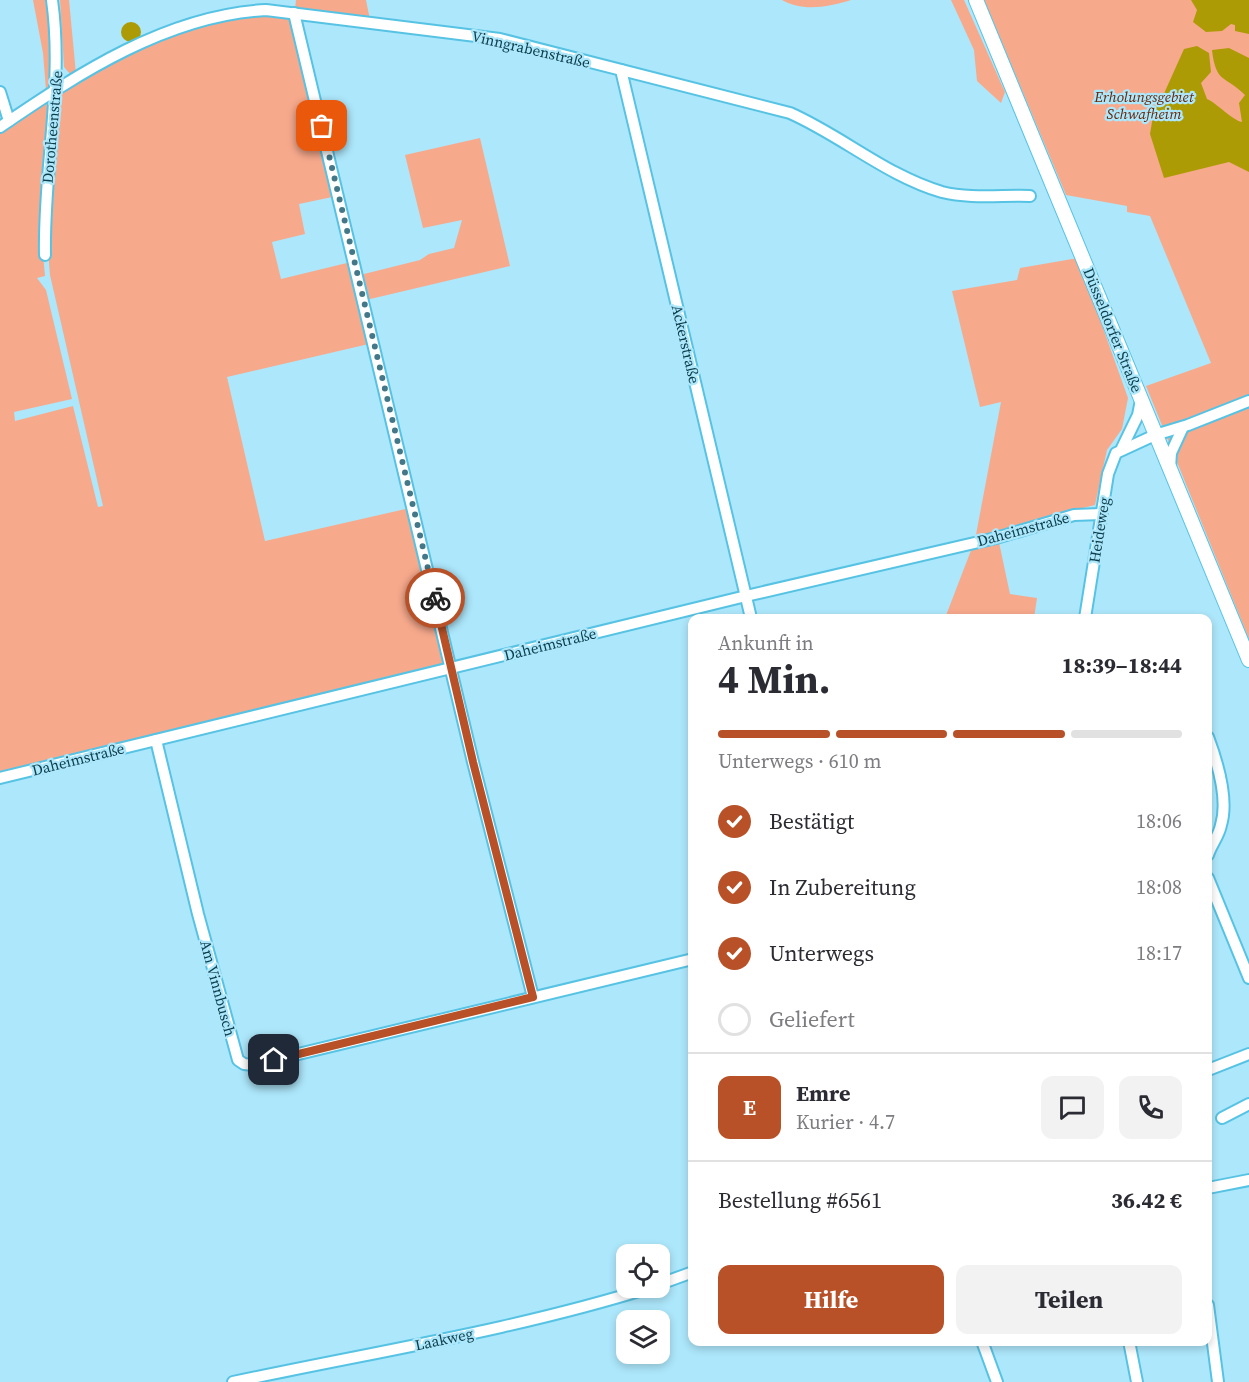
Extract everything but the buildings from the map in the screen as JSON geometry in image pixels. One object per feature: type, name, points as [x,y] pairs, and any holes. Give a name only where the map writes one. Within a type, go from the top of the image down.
[{"type":"main road","name":"Düsseldorfer Straße","points":[[976,0],[1072,226],[1155,435],[1249,660]]},
{"type":"street","name":"Dorotheenstraße","points":[[45,255],[44,224],[56,89],[57,36],[52,0]]},
{"type":"street","name":"Vinngrabenstraße","points":[[4,124],[56,89],[111,58],[203,19],[237,12],[294,13],[500,39],[790,113],[812,123],[877,163],[941,191],[966,196],[1030,196]]},
{"type":"street","points":[[294,13],[533,997]]},
{"type":"street","name":"Ackerstraße","points":[[621,70],[750,614]]},
{"type":"street","points":[[0,92],[4,124]]},
{"type":"street","name":"Heideweg","points":[[1086,614],[1111,460],[1122,448],[1138,415],[1141,400]]},
{"type":"street","points":[[1122,448],[1249,401]]},
{"type":"street","points":[[1170,468],[1172,453],[1183,427]]},
{"type":"street","name":"Daheimstraße","points":[[0,778],[746,596],[996,538],[1074,515],[1101,514]]},
{"type":"street","name":"Am Vinnbusch","points":[[156,740],[201,925],[238,1060],[244,1064],[253,1065],[688,960]]},
{"type":"street","points":[[1212,750],[1223,808],[1221,827],[1212,846]]},
{"type":"street","points":[[1212,888],[1249,978]]},
{"type":"street","points":[[1212,1069],[1249,1054]]},
{"type":"street","points":[[1222,1118],[1249,1104]]},
{"type":"street","points":[[1212,1187],[1249,1180]]},
{"type":"street","points":[[670,1280],[688,1274]]},
{"type":"street","name":"Laakweg","points":[[233,1382],[493,1329],[618,1298]]},
{"type":"street","points":[[1212,1336],[1218,1382]]},
{"type":"street","points":[[984,1346],[997,1382]]},
{"type":"street","points":[[1130,1346],[1137,1382]]},
{"type":"green space","points":[[33,0],[45,0],[51,33],[52,71],[46,90],[43,53]]},
{"type":"green space","points":[[60,0],[69,0],[76,74],[71,75],[64,67]]},
{"type":"green space","points":[[296,0],[366,0],[370,20],[295,10]]},
{"type":"green space","points":[[782,0],[851,0],[834,5],[807,7]]},
{"type":"green space","points":[[951,0],[964,0],[1005,92],[1001,103],[977,81],[974,50]]},
{"type":"green space","name":"Erholungsgebiet Schwafheim","points":[[984,0],[1249,0],[1249,639],[1146,386],[1211,363],[1150,216],[1127,212],[1127,206],[1066,195]]},
{"type":"green space","points":[[237,14],[288,15],[293,20],[337,196],[299,204],[305,234],[272,242],[281,279],[351,262],[373,343],[227,377],[265,541],[410,508],[447,665],[0,774],[0,130],[50,96],[42,243],[45,276],[37,278],[46,290],[72,399],[14,412],[15,421],[73,406],[98,507],[103,506],[50,275],[48,250],[59,92],[101,67],[145,46]]},
{"type":"green space","points":[[480,138],[510,266],[366,300],[360,275],[420,260],[429,254],[454,248],[462,220],[423,228],[405,155]]},
{"type":"green space","points":[[1078,258],[1128,398],[1122,429],[1107,450],[1095,505],[1046,517],[997,533],[1010,594],[1037,598],[1035,614],[947,614],[975,540],[1001,402],[980,407],[952,291],[1017,280],[1020,268]]},
{"type":"shaded area","points":[[1191,0],[1249,0],[1249,34],[1235,31],[1235,25],[1231,24],[1222,31],[1206,32],[1193,22],[1197,10]]},
{"type":"shaded area","points":[[131,22],[138,25],[141,32],[138,39],[131,42],[124,39],[121,32],[124,25]]},
{"type":"shaded area","points":[[1197,46],[1209,53],[1211,72],[1201,83],[1207,99],[1242,122],[1239,103],[1245,95],[1219,74],[1212,50],[1229,48],[1249,58],[1249,172],[1229,162],[1164,178],[1150,134],[1155,104],[1162,98],[1184,49]]},
{"type":"way so far","points":[[322,126],[435,598]]},
{"type":"route","points":[[274,1060],[533,997],[473,762],[435,598]]}]
